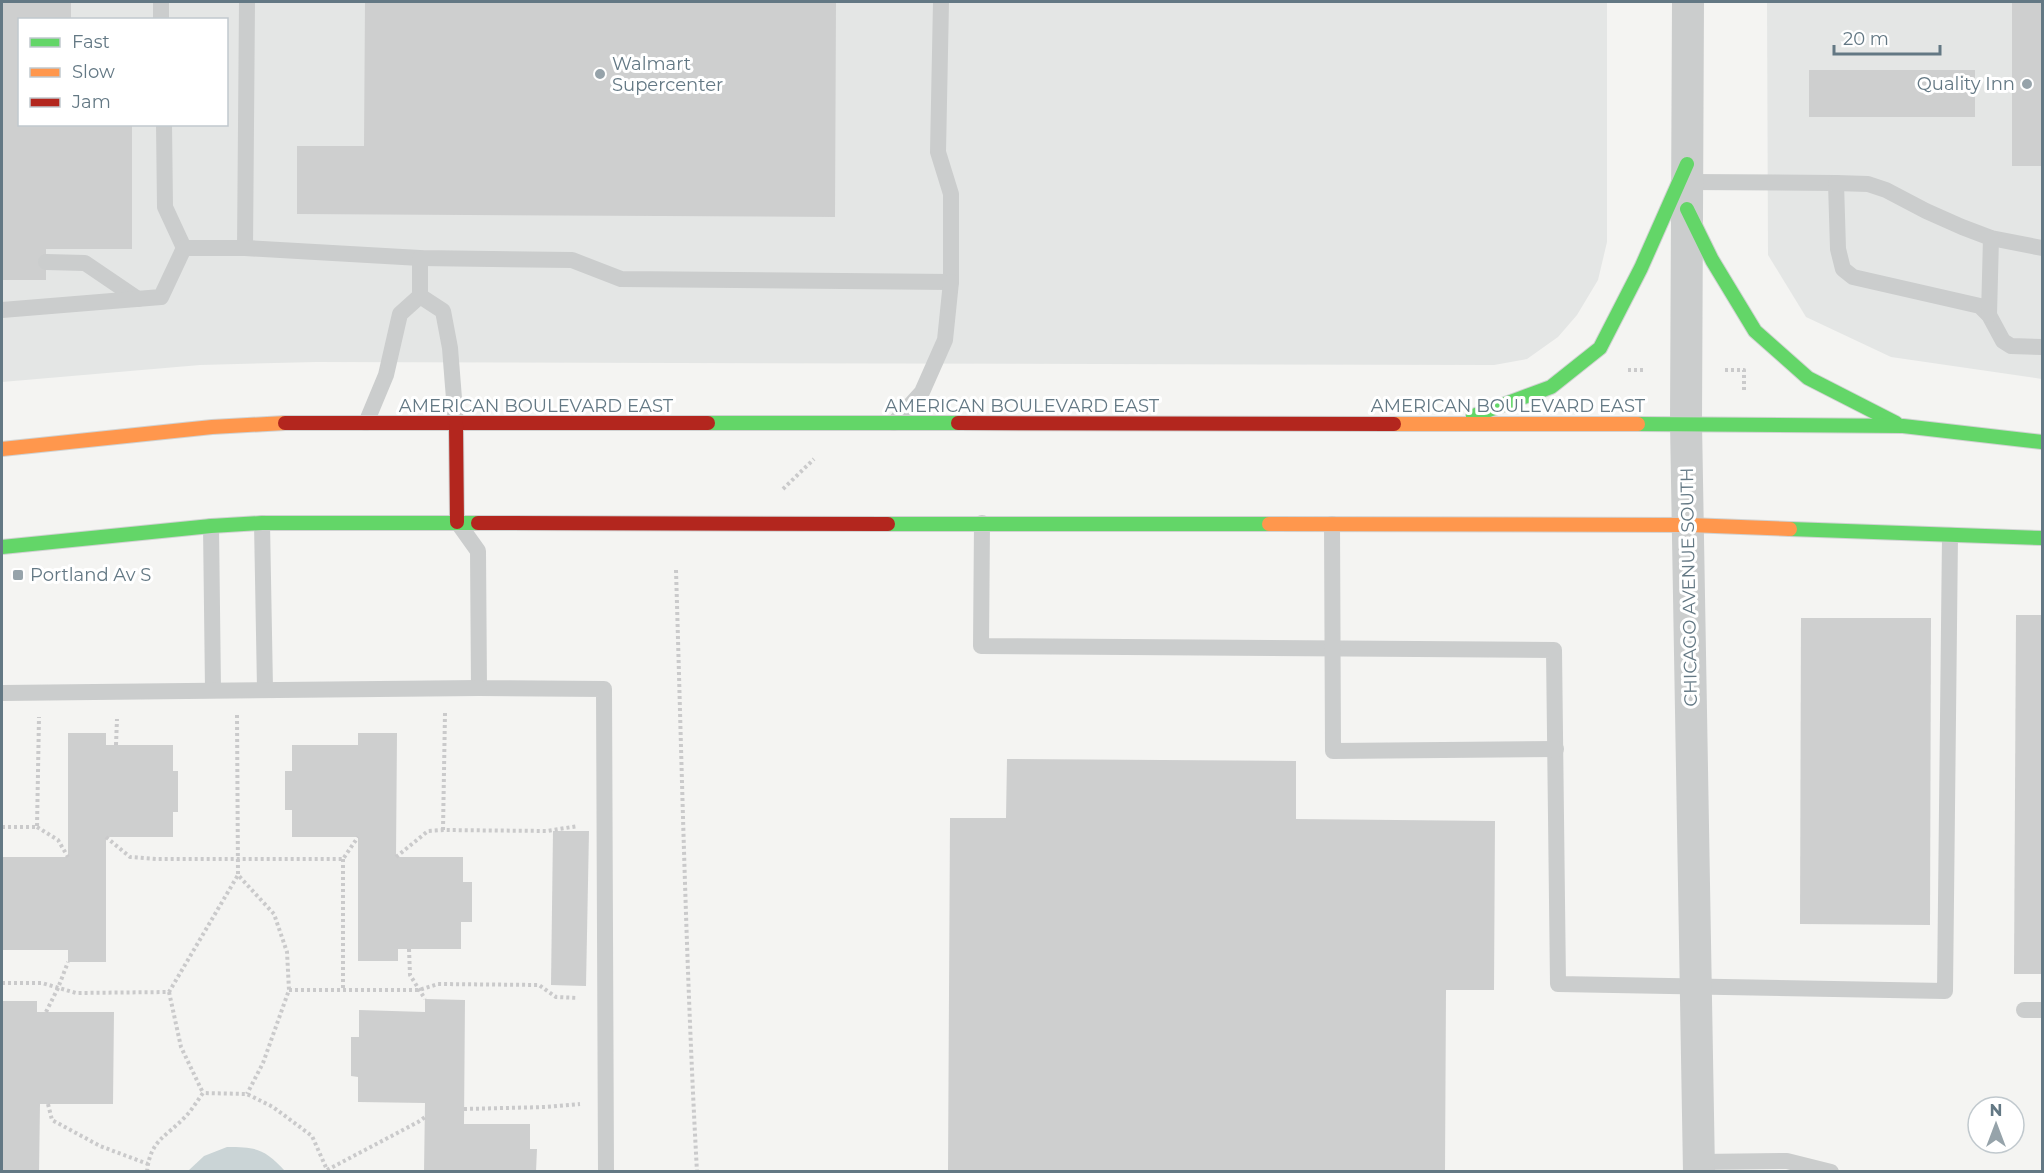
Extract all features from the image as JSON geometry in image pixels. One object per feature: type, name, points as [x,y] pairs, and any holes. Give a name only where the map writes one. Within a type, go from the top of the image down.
[{"type":"main road","points":[[1453,424],[1551,387],[1600,348],[1687,185]]},
{"type":"main road","points":[[1687,185],[1712,260],[1755,331],[1808,378],[1903,426]]},
{"type":"main road","name":"AMERICAN BOULEVARD EAST","points":[[2,449],[212,427],[280,423],[1686,423],[1903,426],[2043,442]]},
{"type":"main road","points":[[456,424],[457,522]]},
{"type":"main road","points":[[2,547],[262,523],[457,522],[1689,525],[2043,538]]},
{"type":"street","name":"CHICAGO AVENUE SOUTH","points":[[1688,2],[1686,423],[1699,1167]]},
{"type":"lane","points":[[161,2],[161,18]]},
{"type":"lane","points":[[245,248],[248,2]]},
{"type":"lane","points":[[893,424],[922,392],[945,340],[951,282],[951,194],[938,152],[941,2]]},
{"type":"lane","points":[[164,126],[165,207],[184,248]]},
{"type":"lane","points":[[1836,183],[1838,249],[1843,269],[1853,277],[1980,306],[1989,315],[2003,341],[2011,346],[2043,347]]},
{"type":"lane","points":[[1687,185],[1868,184],[1991,238],[2043,248]]},
{"type":"lane","points":[[1989,315],[1991,238]]},
{"type":"lane","points":[[184,248],[245,248],[420,258],[572,260],[621,279],[951,282]]},
{"type":"lane","points":[[2,310],[161,297],[184,248]]},
{"type":"lane","points":[[366,423],[386,375],[400,314],[420,296],[420,258]]},
{"type":"lane","points":[[46,262],[85,262],[138,299]]},
{"type":"lane","points":[[420,296],[443,311],[450,348],[456,424]]},
{"type":"lane","points":[[457,522],[478,551],[479,688]]},
{"type":"lane","points":[[262,523],[265,689]]},
{"type":"lane","points":[[982,524],[981,646],[1554,650],[1558,984],[1946,991],[1950,535]]},
{"type":"lane","points":[[1332,524],[1333,751],[1556,749]]},
{"type":"lane","points":[[211,526],[213,690]]},
{"type":"lane","points":[[2,693],[265,689],[604,689],[606,1172]]},
{"type":"lane","points":[[2024,1010],[2043,1010]]},
{"type":"lane","points":[[1699,1167],[1787,1161],[1831,1172]]},
{"type":"path","points":[[1725,370],[1744,370],[1744,397]]},
{"type":"path","points":[[776,496],[816,456]]},
{"type":"path","points":[[676,570],[686,953],[697,1172]]},
{"type":"path","points":[[443,830],[446,688]]},
{"type":"path","points":[[203,1094],[181,1047],[169,992],[238,875],[237,690]]},
{"type":"path","points":[[37,827],[40,693]]},
{"type":"path","points":[[396,857],[428,831],[547,831],[604,822]]},
{"type":"path","points":[[2,827],[37,827],[58,840],[68,857]]},
{"type":"path","points":[[106,837],[130,857],[343,859]]},
{"type":"path","points":[[343,990],[343,859],[358,837]]},
{"type":"path","points":[[238,875],[274,914],[287,952],[290,990],[263,1063],[247,1094]]},
{"type":"path","points":[[409,949],[410,975],[425,999]]},
{"type":"path","points":[[46,1012],[68,962]]},
{"type":"path","points":[[2,983],[42,983],[76,993],[169,992]]},
{"type":"path","points":[[290,990],[419,990],[438,984],[539,985],[556,997],[605,999]]},
{"type":"path","points":[[203,1094],[247,1094],[273,1107],[312,1136],[327,1171],[425,1117]]},
{"type":"path","points":[[147,1172],[158,1140],[186,1117],[203,1094]]},
{"type":"path","points":[[464,1109],[546,1107],[606,1102]]},
{"type":"path","points":[[48,1104],[52,1119],[100,1146],[148,1164]]},
{"type":"shaded area","points":[[2,2],[1607,2],[1607,242],[1598,280],[1577,315],[1558,337],[1527,359],[1494,365],[316,362],[200,365],[2,382]]},
{"type":"shaded area","points":[[1767,2],[2042,2],[2042,379],[1891,357],[1806,317],[1768,255]]},
{"type":"shaded area","points":[[227,1147],[259,1151],[285,1171],[188,1171],[204,1156]]},
{"type":"building","points":[[2,2],[71,2],[71,18],[18,18],[18,126],[132,126],[132,249],[46,249],[46,280],[2,280]]},
{"type":"building","name":"Walmart Supercenter","points":[[365,2],[836,2],[835,217],[297,214],[297,146],[364,146]]},
{"type":"building","name":"Quality Inn","points":[[2012,2],[2042,2],[2042,166],[2012,166]]},
{"type":"building","points":[[1809,70],[1975,70],[1975,117],[1809,117]]},
{"type":"building","points":[[2016,615],[2042,615],[2042,974],[2014,974]]},
{"type":"building","points":[[1801,618],[1931,618],[1930,925],[1800,924]]},
{"type":"building","points":[[68,733],[106,733],[106,745],[173,745],[173,771],[178,771],[178,812],[173,812],[173,837],[106,837],[106,962],[68,962],[68,950],[3,950],[2,857],[68,857]]},
{"type":"building","points":[[358,733],[397,733],[396,857],[463,857],[463,882],[472,882],[472,922],[461,922],[461,949],[398,949],[398,961],[358,961],[358,837],[292,837],[292,810],[285,810],[285,771],[292,771],[292,745],[358,745]]},
{"type":"building","points":[[1007,759],[1296,761],[1296,819],[1495,821],[1494,990],[1446,990],[1445,1172],[948,1172],[950,818],[1006,818]]},
{"type":"building","points":[[553,831],[589,831],[586,986],[551,985]]},
{"type":"building","points":[[425,999],[465,1000],[464,1124],[530,1124],[530,1149],[537,1149],[536,1172],[424,1172],[425,1103],[358,1102],[358,1077],[351,1076],[351,1037],[359,1037],[359,1010],[425,1012]]},
{"type":"building","points":[[2,1001],[37,1001],[37,1012],[114,1012],[113,1104],[40,1104],[39,1172],[2,1172]]},
{"type":"traffic: fast","points":[[1473,416],[1551,387],[1600,348],[1641,268],[1687,164]]},
{"type":"traffic: fast","points":[[1687,209],[1712,260],[1755,331],[1808,378],[1896,423]]},
{"type":"traffic: fast","points":[[708,423],[958,423]]},
{"type":"traffic: fast","points":[[1638,424],[1903,426],[2042,442]]},
{"type":"traffic: fast","points":[[2,547],[262,523],[478,523]]},
{"type":"traffic: fast","points":[[888,524],[1269,524]]},
{"type":"traffic: fast","points":[[1790,529],[2042,538]]},
{"type":"traffic: slow","points":[[2,449],[212,427],[285,423]]},
{"type":"traffic: slow","points":[[1394,424],[1638,424]]},
{"type":"traffic: slow","points":[[1269,524],[1689,525],[1790,529]]},
{"type":"traffic: jam","points":[[285,423],[708,423]]},
{"type":"traffic: jam","points":[[958,423],[1394,424]]},
{"type":"traffic: jam","points":[[456,424],[457,522]]},
{"type":"traffic: jam","points":[[478,523],[888,524]]},
{"type":"place","name":"Walmart Supercenter","points":[[600,74]]},
{"type":"place","name":"Quality Inn","points":[[2027,84]]},
{"type":"place","name":"Portland Av S","points":[[18,575]]}]
